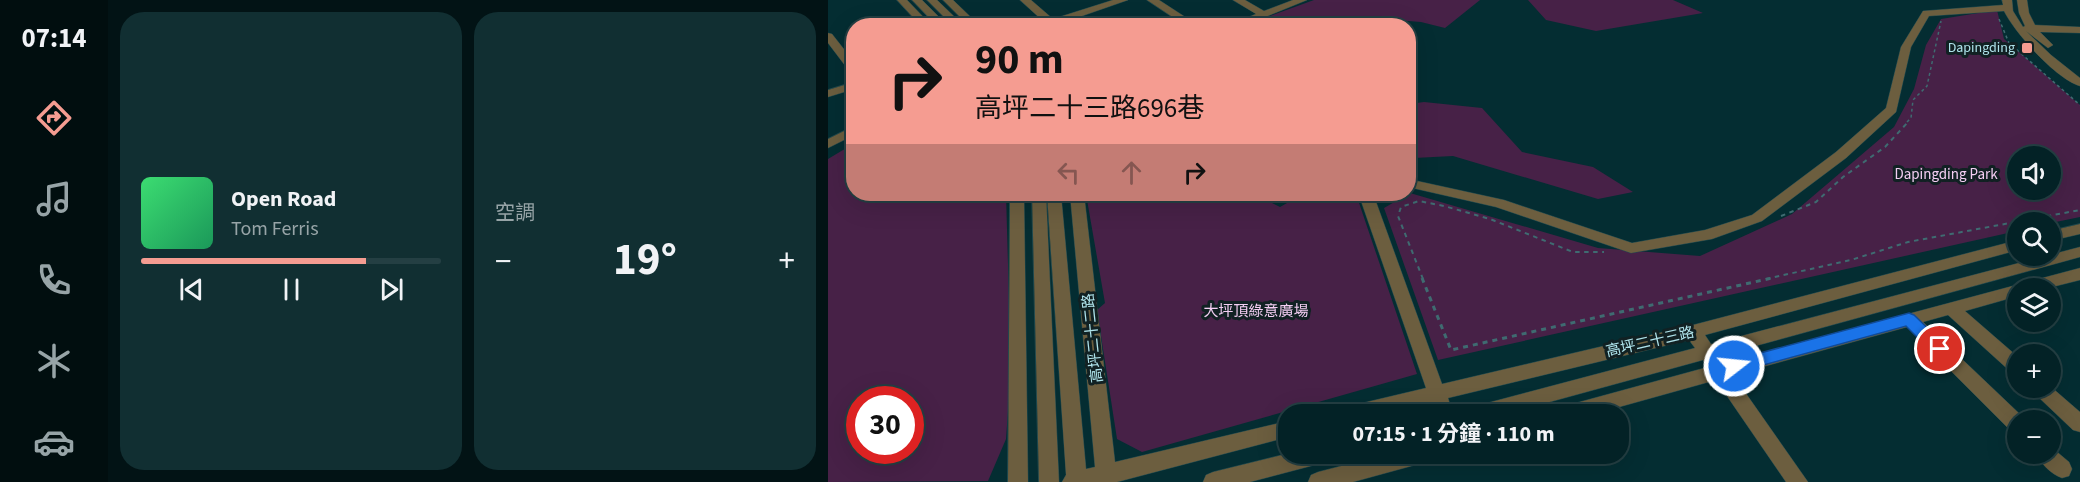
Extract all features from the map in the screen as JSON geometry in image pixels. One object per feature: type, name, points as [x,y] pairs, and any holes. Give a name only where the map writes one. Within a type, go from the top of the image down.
[{"type":"street","points":[[902,0],[919,18]]},
{"type":"street","points":[[917,0],[935,18]]},
{"type":"street","points":[[932,0],[951,18]]},
{"type":"street","points":[[948,0],[967,18]]},
{"type":"street","points":[[1025,0],[1042,18]]},
{"type":"street","points":[[1070,18],[1123,0]]},
{"type":"street","points":[[1152,0],[1181,18]]},
{"type":"street","points":[[1238,0],[1263,14]]},
{"type":"street","points":[[1253,18],[1302,0]]},
{"type":"street","points":[[2022,0],[2022,10],[2033,28],[2055,52],[2080,72]]},
{"type":"street","points":[[1416,185],[1498,203],[1631,248],[1707,235],[1757,218],[1841,155],[1892,109],[1906,47],[1926,13],[2003,6],[2051,62],[2080,84]]},
{"type":"street","points":[[2019,27],[2080,30]]},
{"type":"street","points":[[828,36],[846,60]]},
{"type":"street","points":[[828,94],[846,88]]},
{"type":"street","points":[[828,144],[846,134]]},
{"type":"street","points":[[1017,201],[1018,482]]},
{"type":"street","points":[[1039,201],[1049,482]]},
{"type":"street","name":"高坪二十二路","points":[[1055,201],[1076,482]]},
{"type":"street","name":"高坪二十二路","points":[[1078,201],[1107,478]]},
{"type":"street","points":[[1368,201],[1441,404]]},
{"type":"street","points":[[2061,233],[2080,229]]},
{"type":"street","name":"高坪二十三路","points":[[1390,404],[1693,332],[2007,248]]},
{"type":"street","name":"高坪二十三路","points":[[1513,404],[2080,252]]},
{"type":"street","points":[[2061,279],[2080,274]]},
{"type":"street","points":[[1600,404],[2007,293]]},
{"type":"street","points":[[1951,308],[2007,358]]},
{"type":"street","points":[[1909,319],[2007,414]]},
{"type":"street","points":[[1693,332],[1798,482]]},
{"type":"street","points":[[2051,398],[2080,424]]},
{"type":"street","points":[[1076,482],[1107,478],[1278,432]]},
{"type":"street","points":[[1213,482],[1283,464]]},
{"type":"street","points":[[1318,482],[1384,464]]},
{"type":"street","points":[[2057,464],[2062,469]]},
{"type":"path","points":[[2003,6],[2009,43],[2080,105]]},
{"type":"path","points":[[1777,218],[1816,202],[1843,177],[1885,147],[1911,118],[1913,100],[1928,86],[1941,19]]},
{"type":"path","points":[[1608,252],[1573,252],[1490,219],[1419,201],[1401,207],[1398,216],[1451,350],[1851,260],[1908,242],[2080,210]]},
{"type":"green space","points":[[1314,0],[1480,0],[1445,28],[1416,22],[1416,18],[1265,18]]},
{"type":"green space","points":[[1528,0],[1673,0],[1703,13],[1596,31],[1546,20]]},
{"type":"green space","name":"Dapingding Park","points":[[1997,10],[2004,39],[2080,105],[2080,217],[2061,221],[2061,212],[2007,212],[2007,233],[1438,360],[1384,208],[1396,201],[1416,201],[1416,195],[1598,248],[1700,256],[1792,214],[1894,127],[1914,89],[1926,45],[1941,19]]},
{"type":"green space","points":[[1416,103],[1482,108],[1522,152],[1593,167],[1633,192],[1598,199],[1453,156],[1416,158]]},
{"type":"green space","points":[[846,148],[846,201],[1006,201],[1011,370],[1006,439],[988,481],[828,482],[828,159]]},
{"type":"green space","name":"大坪頂綠意廣場","points":[[1087,201],[1268,201],[1280,207],[1291,201],[1358,201],[1417,374],[1311,404],[1278,404],[1278,413],[1142,452],[1117,439],[1097,310],[1105,303]]},
{"type":"place","name":"Dapingding","points":[[2027,48]]},
{"type":"route","points":[[1734,366],[1909,319],[1940,349]]}]
